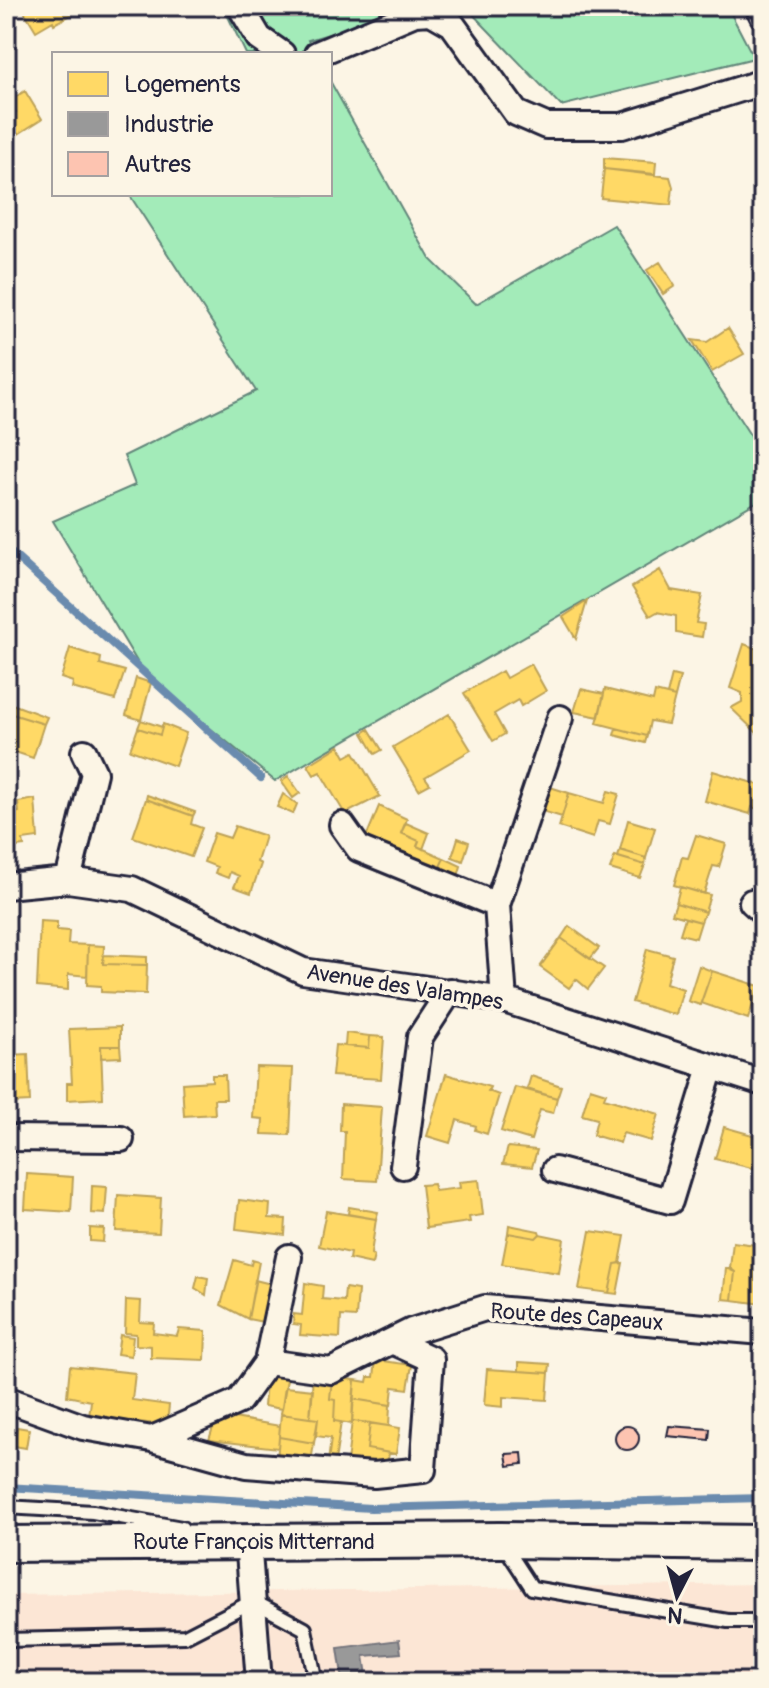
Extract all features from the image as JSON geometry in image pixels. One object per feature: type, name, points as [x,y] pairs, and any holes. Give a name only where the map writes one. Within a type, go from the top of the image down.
[{"type":"main road","points":[[501,1540],[763,1524]]},
{"type":"main road","name":"Route François Mitterrand","points":[[6,1544],[501,1540]]},
{"type":"main road","points":[[501,1540],[763,1543]]},
{"type":"street","points":[[240,6],[259,38],[279,52]]},
{"type":"street","points":[[758,6],[763,16]]},
{"type":"street","points":[[322,52],[415,13],[431,12],[452,24],[516,113],[546,126],[622,126],[763,82]]},
{"type":"street","points":[[504,1000],[497,905],[560,718]]},
{"type":"street","points":[[68,880],[94,773],[84,752]]},
{"type":"street","points":[[342,825],[359,849],[497,905]]},
{"type":"street","name":"Avenue des Valampes","points":[[6,886],[68,880],[132,889],[303,971],[504,1000],[763,1083]]},
{"type":"street","points":[[403,1166],[420,1037],[450,991]]},
{"type":"street","points":[[555,1170],[670,1201],[711,1067]]},
{"type":"street","points":[[6,1138],[121,1139]]},
{"type":"street","points":[[152,1439],[239,1401],[267,1362],[289,1257]]},
{"type":"street","name":"Route des Capeaux","points":[[267,1362],[331,1371],[412,1331],[485,1308],[763,1332]]},
{"type":"street","points":[[6,1399],[83,1427],[152,1439],[246,1465],[374,1475],[423,1470],[431,1359],[392,1341]]},
{"type":"street","points":[[248,1540],[259,1682]]},
{"type":"lane","points":[[6,1507],[93,1512],[248,1540]]},
{"type":"lane","points":[[501,1540],[532,1588],[728,1621],[763,1621]]},
{"type":"lane","points":[[6,1640],[185,1636],[253,1601],[305,1629],[316,1682]]},
{"type":"shaded area","points":[[763,1584],[763,1682],[6,1682],[6,1595]]},
{"type":"green space","points":[[223,6],[424,6],[308,40],[314,52],[245,52]]},
{"type":"green space","points":[[465,6],[727,6],[754,58],[561,106]]},
{"type":"green space","points":[[332,85],[430,259],[476,304],[614,225],[763,455],[763,498],[275,781],[145,675],[53,521],[135,485],[124,456],[256,391],[130,196],[332,196]]},
{"type":"building: Logements","points":[[32,6],[86,7],[36,31],[24,11]]},
{"type":"building: Logements","points":[[25,91],[42,119],[9,140],[16,152],[6,158],[6,118],[16,112],[9,101]]},
{"type":"building: Logements","points":[[604,158],[656,162],[655,174],[604,169]]},
{"type":"building: Logements","points":[[604,169],[670,177],[673,187],[671,205],[601,198]]},
{"type":"building: Logements","points":[[660,262],[675,286],[663,294],[647,270]]},
{"type":"building: Logements","points":[[728,328],[744,354],[712,372],[692,340],[707,342]]},
{"type":"building: Logements","points":[[660,570],[671,590],[702,595],[696,623],[704,624],[702,637],[676,633],[676,616],[657,612],[650,616],[632,587]]},
{"type":"building: Logements","points":[[587,601],[576,639],[563,617]]},
{"type":"building: Logements","points":[[744,644],[763,651],[763,692],[757,693],[759,703],[763,702],[763,739],[731,708],[742,702],[742,693],[730,688]]},
{"type":"building: Logements","points":[[70,648],[101,658],[100,664],[125,671],[115,700],[72,688],[73,682],[61,678]]},
{"type":"building: Logements","points":[[531,664],[546,691],[521,706],[518,700],[494,714],[505,734],[493,741],[464,693],[502,671],[506,678]]},
{"type":"building: Logements","points":[[672,675],[680,677],[675,697],[667,695]]},
{"type":"building: Logements","points":[[136,678],[151,683],[141,720],[126,715]]},
{"type":"building: Logements","points":[[581,689],[604,694],[599,717],[574,712]]},
{"type":"building: Logements","points":[[605,689],[653,701],[655,692],[675,697],[668,724],[650,721],[647,736],[597,723]]},
{"type":"building: Logements","points":[[6,700],[12,704],[9,713],[44,724],[33,758],[6,749]]},
{"type":"building: Logements","points":[[12,704],[47,717],[44,724],[9,713]]},
{"type":"building: Logements","points":[[449,714],[471,750],[425,777],[430,784],[419,790],[393,747]]},
{"type":"building: Logements","points":[[141,720],[162,727],[160,735],[138,728]]},
{"type":"building: Logements","points":[[163,724],[186,733],[175,766],[130,750],[138,728],[160,735]]},
{"type":"building: Logements","points":[[616,728],[647,736],[645,743],[614,735]]},
{"type":"building: Logements","points":[[369,729],[382,750],[375,754],[363,733]]},
{"type":"building: Logements","points":[[339,746],[345,757],[354,752],[380,796],[345,814],[320,772],[314,775],[308,765]]},
{"type":"building: Logements","points":[[713,771],[763,786],[763,811],[752,807],[750,814],[705,801]]},
{"type":"building: Logements","points":[[288,776],[300,793],[293,798],[281,781]]},
{"type":"building: Logements","points":[[550,787],[569,793],[562,817],[542,811]]},
{"type":"building: Logements","points":[[608,791],[619,794],[610,824],[598,821],[593,838],[559,827],[569,793],[604,803]]},
{"type":"building: Logements","points":[[283,794],[297,804],[293,814],[277,807]]},
{"type":"building: Logements","points":[[147,795],[195,812],[193,816],[146,799]]},
{"type":"building: Logements","points":[[35,799],[38,838],[23,840],[24,846],[6,848],[6,813],[19,812],[18,802]]},
{"type":"building: Logements","points":[[146,799],[193,816],[191,824],[202,828],[191,857],[133,837]]},
{"type":"building: Logements","points":[[379,806],[407,819],[401,833],[419,841],[417,846],[444,858],[438,871],[365,840]]},
{"type":"building: Logements","points":[[628,820],[655,828],[646,858],[620,850]]},
{"type":"building: Logements","points":[[406,823],[429,833],[423,849],[417,846],[419,841],[401,833]]},
{"type":"building: Logements","points":[[235,826],[265,836],[257,862],[261,864],[251,893],[234,887],[239,876],[230,872],[228,878],[215,873],[217,867],[204,862],[214,833],[230,838]]},
{"type":"building: Logements","points":[[696,835],[726,844],[719,867],[713,866],[704,894],[674,885],[682,857],[688,858]]},
{"type":"building: Logements","points":[[458,838],[469,842],[463,861],[452,857]]},
{"type":"building: Logements","points":[[620,850],[646,858],[645,865],[618,857]]},
{"type":"building: Logements","points":[[615,856],[645,865],[640,878],[610,869]]},
{"type":"building: Logements","points":[[444,858],[461,866],[457,880],[438,871]]},
{"type":"building: Logements","points":[[680,887],[710,895],[705,912],[676,903]]},
{"type":"building: Logements","points":[[676,903],[705,912],[701,922],[672,914]]},
{"type":"building: Logements","points":[[685,918],[701,922],[696,938],[680,934]]},
{"type":"building: Logements","points":[[40,921],[57,922],[57,930],[69,931],[68,944],[88,945],[87,976],[68,974],[68,990],[37,987]]},
{"type":"building: Logements","points":[[569,926],[599,948],[590,959],[561,938]]},
{"type":"building: Logements","points":[[561,938],[604,968],[588,989],[576,979],[569,988],[540,967]]},
{"type":"building: Logements","points":[[88,945],[104,946],[103,964],[147,965],[146,994],[101,992],[101,986],[87,985]]},
{"type":"building: Logements","points":[[647,949],[673,956],[666,983],[683,989],[676,1015],[632,1002]]},
{"type":"building: Logements","points":[[104,955],[147,957],[147,965],[103,964]]},
{"type":"building: Logements","points":[[699,966],[712,971],[700,1005],[688,1001]]},
{"type":"building: Logements","points":[[712,971],[759,986],[748,1019],[701,1003]]},
{"type":"building: Logements","points":[[120,1027],[120,1046],[101,1046],[103,1098],[67,1100],[67,1083],[72,1083],[69,1029]]},
{"type":"building: Logements","points":[[346,1033],[370,1036],[369,1048],[345,1046]]},
{"type":"building: Logements","points":[[370,1036],[384,1037],[381,1079],[332,1076],[335,1045],[369,1048]]},
{"type":"building: Logements","points":[[101,1046],[120,1046],[121,1057],[101,1058]]},
{"type":"building: Logements","points":[[28,1054],[30,1102],[11,1103],[11,1097],[6,1097],[6,1061],[10,1060],[9,1055]]},
{"type":"building: Logements","points":[[256,1067],[293,1068],[290,1135],[262,1134],[263,1119],[253,1118]]},
{"type":"building: Logements","points":[[446,1074],[490,1087],[488,1091],[499,1095],[487,1134],[475,1130],[476,1126],[457,1120],[450,1143],[427,1136]]},
{"type":"building: Logements","points":[[212,1075],[225,1075],[226,1099],[214,1099],[215,1114],[184,1116],[182,1083],[212,1081]]},
{"type":"building: Logements","points":[[531,1076],[561,1086],[557,1098],[527,1089]]},
{"type":"building: Logements","points":[[515,1087],[557,1098],[553,1113],[540,1110],[531,1140],[501,1131]]},
{"type":"building: Logements","points":[[590,1088],[606,1093],[604,1098],[659,1114],[651,1141],[623,1133],[620,1143],[593,1135],[597,1119],[582,1115]]},
{"type":"building: Logements","points":[[341,1104],[382,1107],[377,1181],[343,1179],[345,1131],[340,1131]]},
{"type":"building: Logements","points":[[724,1127],[763,1138],[763,1175],[759,1174],[760,1170],[715,1159]]},
{"type":"building: Logements","points":[[508,1147],[537,1150],[532,1167],[503,1164]]},
{"type":"building: Logements","points":[[27,1174],[73,1177],[71,1212],[25,1209]]},
{"type":"building: Logements","points":[[479,1180],[483,1215],[469,1217],[470,1222],[426,1228],[421,1185],[433,1184],[435,1191],[460,1188],[459,1182]]},
{"type":"building: Logements","points":[[92,1186],[107,1187],[105,1214],[91,1213]]},
{"type":"building: Logements","points":[[118,1195],[161,1198],[159,1233],[116,1231]]},
{"type":"building: Logements","points":[[239,1200],[270,1204],[269,1218],[286,1219],[285,1235],[236,1229]]},
{"type":"building: Logements","points":[[349,1207],[378,1212],[376,1219],[348,1214]]},
{"type":"building: Logements","points":[[326,1211],[376,1219],[372,1264],[349,1259],[350,1253],[319,1246]]},
{"type":"building: Logements","points":[[509,1225],[539,1231],[540,1234],[536,1238],[508,1233]]},
{"type":"building: Logements","points":[[90,1228],[104,1229],[103,1242],[90,1241]]},
{"type":"building: Logements","points":[[590,1231],[625,1236],[620,1263],[615,1264],[609,1293],[579,1289]]},
{"type":"building: Logements","points":[[508,1233],[536,1238],[540,1234],[564,1239],[559,1273],[502,1264]]},
{"type":"building: Logements","points":[[733,1242],[763,1246],[763,1304],[732,1300],[735,1272],[730,1268]]},
{"type":"building: Logements","points":[[234,1260],[251,1265],[252,1260],[259,1262],[248,1319],[221,1305]]},
{"type":"building: Logements","points":[[623,1263],[617,1294],[609,1293],[615,1264]]},
{"type":"building: Logements","points":[[726,1268],[735,1272],[732,1300],[723,1299]]},
{"type":"building: Logements","points":[[198,1276],[208,1278],[206,1295],[195,1288]]},
{"type":"building: Logements","points":[[255,1280],[279,1286],[273,1324],[248,1319]]},
{"type":"building: Logements","points":[[305,1283],[323,1286],[322,1299],[344,1301],[345,1288],[358,1290],[356,1317],[341,1316],[340,1338],[300,1335],[301,1325],[293,1324],[294,1314],[302,1315]]},
{"type":"building: Logements","points":[[126,1300],[141,1301],[140,1322],[154,1323],[153,1333],[177,1336],[179,1329],[206,1331],[205,1360],[151,1358],[151,1346],[136,1345],[136,1334],[125,1333]]},
{"type":"building: Logements","points":[[120,1335],[133,1337],[131,1356],[117,1354]]},
{"type":"building: Logements","points":[[376,1360],[412,1365],[408,1389],[393,1387],[391,1405],[353,1399],[355,1380],[367,1382],[368,1377],[374,1377]]},
{"type":"building: Logements","points":[[519,1362],[550,1364],[549,1373],[519,1371]]},
{"type":"building: Logements","points":[[6,1363],[15,1364],[14,1387],[6,1385]]},
{"type":"building: Logements","points":[[70,1366],[135,1373],[132,1400],[169,1405],[167,1425],[89,1417],[91,1401],[67,1396]]},
{"type":"building: Logements","points":[[487,1369],[549,1373],[547,1400],[503,1397],[503,1407],[484,1405]]},
{"type":"building: Logements","points":[[267,1372],[288,1373],[282,1409],[264,1406]]},
{"type":"building: Logements","points":[[313,1375],[332,1377],[330,1399],[335,1400],[334,1421],[341,1422],[335,1461],[328,1462],[331,1438],[316,1436],[318,1419],[310,1418]]},
{"type":"building: Logements","points":[[332,1377],[355,1380],[352,1424],[334,1421],[335,1400],[330,1399]]},
{"type":"building: Logements","points":[[285,1387],[313,1390],[310,1418],[281,1414]]},
{"type":"building: Logements","points":[[353,1399],[390,1405],[389,1426],[352,1421]]},
{"type":"building: Logements","points":[[281,1414],[318,1419],[314,1443],[279,1437]]},
{"type":"building: Logements","points":[[217,1415],[280,1426],[278,1448],[209,1440]]},
{"type":"building: Logements","points":[[352,1421],[370,1423],[367,1449],[389,1453],[387,1465],[347,1462]]},
{"type":"building: Logements","points":[[370,1423],[400,1428],[396,1454],[367,1449]]},
{"type":"building: Logements","points":[[17,1427],[29,1429],[26,1448],[14,1446]]},
{"type":"building: Logements","points":[[279,1437],[314,1443],[311,1462],[277,1460]]},
{"type":"building: Industrie","points":[[399,1640],[401,1653],[364,1656],[368,1682],[343,1682],[338,1648]]},
{"type":"building: Autres","points":[[627,1426],[638,1433],[639,1438],[632,1449],[627,1450],[616,1443],[615,1438],[622,1427]]},
{"type":"building: Autres","points":[[669,1426],[710,1429],[709,1440],[667,1436]]},
{"type":"building: Autres","points":[[522,1453],[523,1464],[508,1466],[506,1454]]},
{"type":"waterway","points":[[6,548],[261,778]]},
{"type":"waterway","points":[[6,1487],[371,1508],[763,1498]]}]
